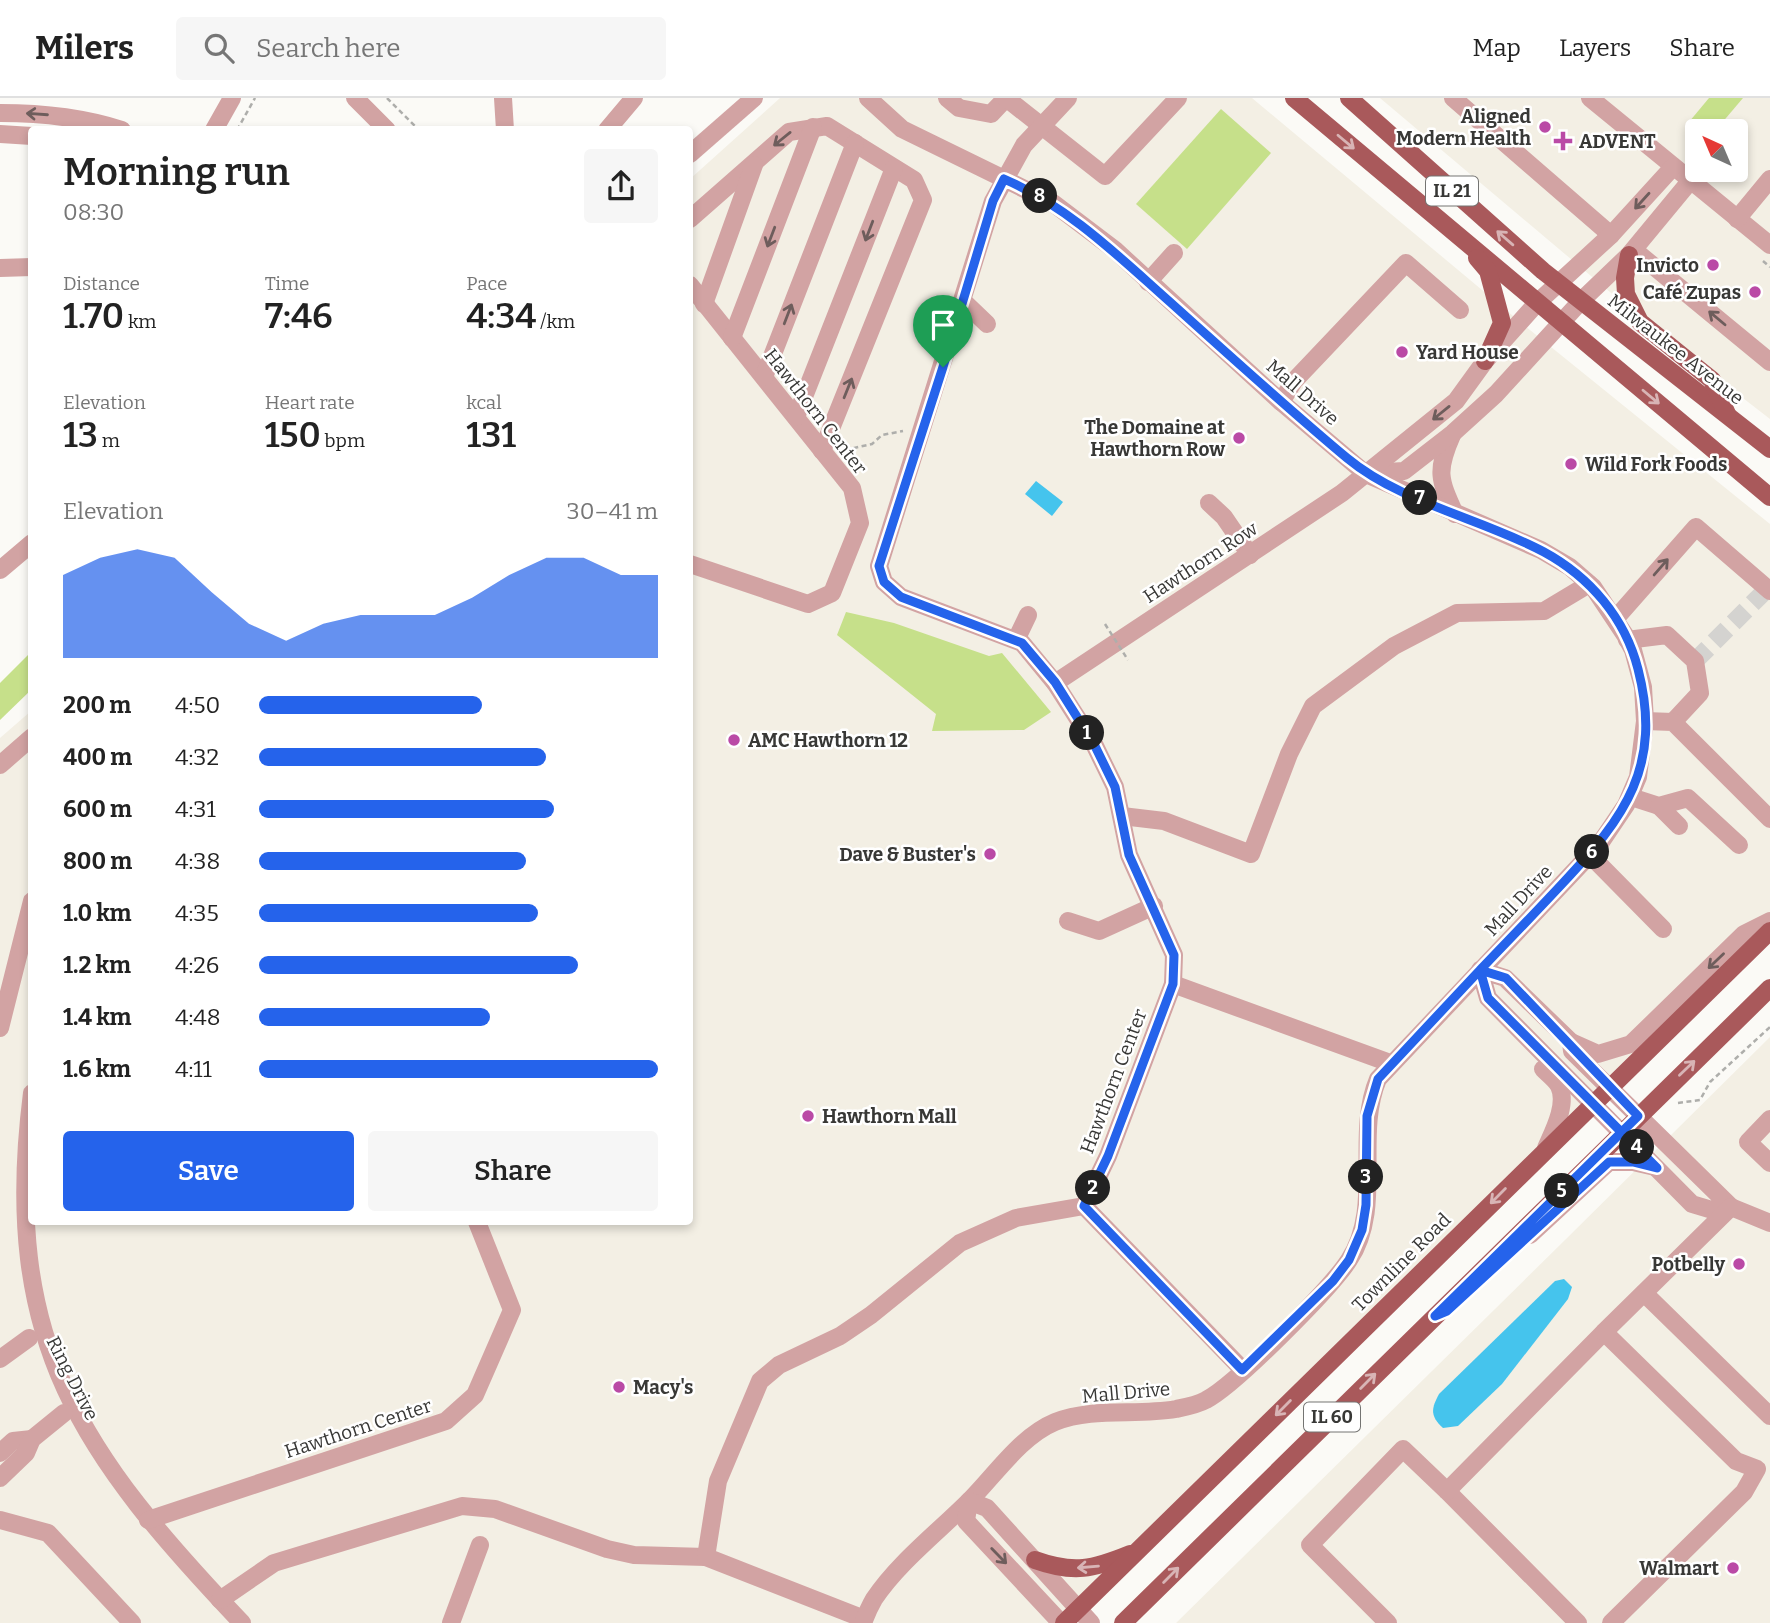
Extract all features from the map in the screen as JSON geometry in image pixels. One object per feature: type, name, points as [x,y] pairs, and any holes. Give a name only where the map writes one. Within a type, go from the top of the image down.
[{"type":"main road","name":"IL 21","points":[[1294,98],[1770,497]]},
{"type":"main road","name":"IL 21","points":[[1356,102],[1557,282]]},
{"type":"main road","points":[[1457,234],[1488,271],[1502,323],[1485,361]]},
{"type":"main road","points":[[1632,252],[1626,294],[1640,322],[1712,380],[1728,418]]},
{"type":"main road","name":"Milwaukee Avenue","points":[[1557,282],[1770,449]]},
{"type":"main road","name":"Townline Road","points":[[1063,1623],[1770,931]]},
{"type":"main road","name":"IL 60","points":[[1123,1623],[1770,988]]},
{"type":"main road","points":[[1035,1560],[1059,1569],[1095,1569],[1139,1550]]},
{"type":"street","points":[[216,126],[232,98]]},
{"type":"street","points":[[355,98],[383,126]]},
{"type":"street","points":[[503,98],[505,126]]},
{"type":"street","points":[[610,126],[634,98]]},
{"type":"street","points":[[693,151],[754,98]]},
{"type":"street","name":"Mall Drive","points":[[864,1621],[874,1600],[898,1571],[1023,1444],[1047,1426],[1086,1414],[1189,1406],[1207,1399],[1242,1370],[1333,1281],[1356,1248],[1366,1205],[1369,1103],[1378,1079],[1390,1063],[1611,830],[1630,797],[1641,761],[1645,721],[1643,687],[1628,640],[1616,618],[1589,584],[1570,567],[1541,550],[1366,474],[1281,401],[1115,250],[1053,203],[902,129],[868,98]]},
{"type":"street","points":[[947,98],[959,108],[991,114],[1006,98],[1040,128],[1105,176],[1178,98]]},
{"type":"street","points":[[1028,615],[1016,640],[901,597],[884,582],[879,566],[964,302],[993,201],[1024,145],[1068,98]]},
{"type":"street","points":[[1453,98],[1611,235]]},
{"type":"street","points":[[1603,102],[1685,176]]},
{"type":"street","points":[[0,113],[37,113],[91,120],[110,126]]},
{"type":"street","points":[[693,216],[789,132],[813,127],[827,126],[914,180],[923,200],[822,451]]},
{"type":"street","points":[[732,338],[813,127]]},
{"type":"street","points":[[0,134],[28,136]]},
{"type":"street","points":[[764,377],[855,144]]},
{"type":"street","points":[[704,304],[755,162]]},
{"type":"street","name":"Hawthorn Row","points":[[1055,682],[1250,555],[1366,474],[1456,401],[1485,361],[1537,303],[1611,235],[1673,167]]},
{"type":"street","points":[[796,417],[894,168]]},
{"type":"street","points":[[1737,219],[1770,179]]},
{"type":"street","points":[[1366,474],[1404,471],[1453,433],[1496,394],[1581,301],[1632,252],[1689,182]]},
{"type":"street","points":[[1693,182],[1770,245]]},
{"type":"street","points":[[1632,252],[1770,362]]},
{"type":"street","points":[[1148,282],[1174,253]]},
{"type":"street","points":[[1281,401],[1294,381],[1406,263],[1460,310]]},
{"type":"street","points":[[0,268],[28,267]]},
{"type":"street","name":"Hawthorn Center","points":[[693,289],[852,488],[860,523],[832,593],[808,604],[693,565]]},
{"type":"street","points":[[964,302],[988,324]]},
{"type":"street","points":[[1453,433],[1441,462],[1440,481],[1455,514]]},
{"type":"street","points":[[1209,503],[1224,517],[1250,555]]},
{"type":"street","points":[[1616,618],[1696,527],[1770,592]]},
{"type":"street","points":[[0,570],[28,546]]},
{"type":"street","points":[[1122,816],[1164,821],[1251,854],[1289,754],[1313,706],[1394,646],[1457,613],[1544,611],[1589,584]]},
{"type":"street","points":[[1628,640],[1667,635],[1695,661],[1700,693],[1673,722]]},
{"type":"street","name":"Hawthorn Center","points":[[1016,640],[1022,643],[1055,682],[1094,744],[1115,787],[1129,855],[1174,955],[1173,984],[1108,1156],[1084,1206]]},
{"type":"street","points":[[1645,721],[1673,722],[1770,819]]},
{"type":"street","points":[[0,765],[28,740]]},
{"type":"street","points":[[1630,797],[1659,806],[1679,826]]},
{"type":"street","points":[[1659,806],[1688,798],[1739,845]]},
{"type":"street","points":[[1590,855],[1663,929]]},
{"type":"street","points":[[1068,921],[1099,931],[1153,906]]},
{"type":"street","points":[[0,1028],[28,917]]},
{"type":"street","points":[[1480,970],[1506,978],[1570,1042],[1598,1054],[1631,1044],[1744,934],[1770,921]]},
{"type":"street","points":[[1480,970],[1488,998],[1692,1204],[1712,1210],[1731,1207]]},
{"type":"street","points":[[1173,984],[1390,1063]]},
{"type":"street","points":[[1504,1014],[1508,1033],[1559,1086],[1560,1108],[1546,1148]]},
{"type":"street","points":[[1570,1042],[1572,1051],[1731,1207],[1770,1223]]},
{"type":"street","name":"Ring Drive","points":[[28,1109],[12,1172],[12,1208],[14,1258],[29,1338],[64,1413],[89,1452],[242,1623]]},
{"type":"street","points":[[1770,1119],[1748,1142],[1770,1163]]},
{"type":"street","points":[[1435,1316],[1447,1311],[1609,1162],[1633,1162],[1657,1168]]},
{"type":"street","points":[[706,1557],[718,1481],[760,1381],[779,1365],[839,1336],[871,1315],[960,1243],[1016,1218],[1084,1206],[1242,1370]]},
{"type":"street","points":[[1447,1492],[1731,1207]]},
{"type":"street","name":"Hawthorn Center","points":[[148,1520],[446,1421],[475,1395],[512,1310],[478,1225]]},
{"type":"street","points":[[1644,1293],[1770,1416]]},
{"type":"street","points":[[1604,1332],[1736,1461],[1764,1471],[1611,1623]]},
{"type":"street","points":[[0,1359],[29,1338]]},
{"type":"street","points":[[0,1478],[26,1453],[32,1439],[64,1413]]},
{"type":"street","points":[[0,1453],[13,1441],[32,1439]]},
{"type":"street","points":[[1388,1623],[1310,1545],[1403,1449],[1578,1623]]},
{"type":"street","points":[[1063,1623],[966,1521],[969,1501],[987,1508],[1091,1623]]},
{"type":"street","points":[[220,1600],[274,1563],[462,1506],[495,1509],[621,1552],[646,1557],[706,1557],[864,1621]]},
{"type":"street","points":[[0,1520],[48,1533],[132,1623]]},
{"type":"street","points":[[451,1623],[480,1545]]},
{"type":"path","points":[[239,126],[254,98]]},
{"type":"path","points":[[387,98],[415,126]]},
{"type":"path","points":[[842,450],[872,444],[882,435],[912,430]]},
{"type":"path","points":[[1105,624],[1128,660]]},
{"type":"path","points":[[1678,1103],[1700,1100],[1710,1082],[1770,1027]]},
{"type":"shaded area","name":"Hawthorn Mall","points":[[780,98],[1252,98],[1530,330],[1770,524],[1770,918],[1052,1623],[0,1623],[0,738],[28,714],[28,1225],[693,1225],[693,176]]},
{"type":"shaded area","points":[[1380,98],[1770,98],[1770,419],[1655,330]]},
{"type":"shaded area","points":[[1770,1037],[1770,1623],[1176,1623],[1566,1239]]},
{"type":"green space","points":[[1709,98],[1743,98],[1725,119],[1692,119]]},
{"type":"green space","points":[[1221,109],[1271,153],[1187,249],[1136,204]]},
{"type":"green space","points":[[846,612],[894,623],[989,656],[1002,653],[1051,712],[1024,730],[932,731],[936,714],[837,635]]},
{"type":"green space","points":[[28,655],[28,693],[0,720],[0,683]]},
{"type":"water","points":[[1036,481],[1063,502],[1052,516],[1025,494]]},
{"type":"water","points":[[1564,1279],[1572,1287],[1568,1299],[1502,1384],[1458,1426],[1443,1428],[1433,1412],[1439,1394],[1555,1281]]},
{"type":"tunnel","points":[[1695,661],[1767,589]]},
{"type":"place","name":"Aligned Modern Health","points":[[1545,127]]},
{"type":"place","name":"ADVENT","points":[[1563,141]]},
{"type":"place","name":"Invicto","points":[[1713,265]]},
{"type":"place","name":"Café Zupas","points":[[1755,292]]},
{"type":"place","name":"Yard House","points":[[1402,352]]},
{"type":"place","name":"The Domaine at Hawthorn Row","points":[[1239,438]]},
{"type":"place","name":"Wild Fork Foods","points":[[1571,464]]},
{"type":"place","name":"AMC Hawthorn 12","points":[[734,740]]},
{"type":"place","name":"Dave & Buster's","points":[[990,854]]},
{"type":"place","name":"Hawthorn Mall","points":[[808,1116]]},
{"type":"place","name":"Potbelly","points":[[1739,1264]]},
{"type":"place","name":"Macy's","points":[[619,1387]]},
{"type":"place","name":"Walmart","points":[[1733,1568]]},
{"type":"route","points":[[943,367],[879,566],[884,582],[901,597],[1022,643],[1055,682],[1094,744],[1115,787],[1129,855],[1174,955],[1173,984],[1108,1156],[1084,1206],[1242,1370],[1333,1281],[1349,1260],[1362,1230],[1366,1205],[1367,1116],[1371,1095],[1378,1079],[1386,1067],[1480,970],[1488,998],[1621,1132],[1635,1145],[1657,1168],[1633,1162],[1609,1162],[1447,1311],[1435,1316],[1621,1132],[1638,1116],[1572,1051],[1570,1042],[1506,978],[1480,970],[1599,845],[1626,805],[1638,777],[1645,727],[1643,687],[1633,650],[1612,611],[1593,587],[1570,567],[1541,550],[1366,474],[1281,401],[1115,250],[1053,203],[1004,179],[993,201],[943,367]]}]
